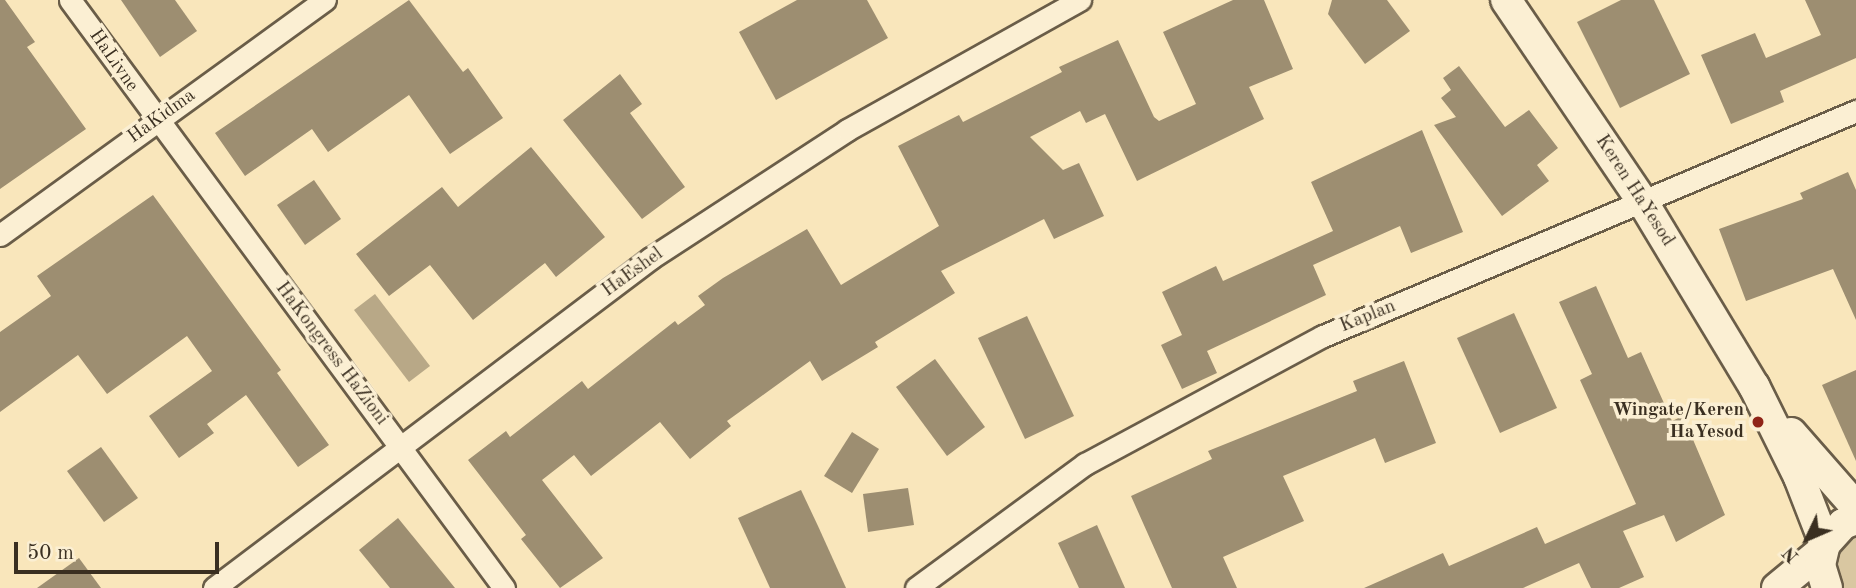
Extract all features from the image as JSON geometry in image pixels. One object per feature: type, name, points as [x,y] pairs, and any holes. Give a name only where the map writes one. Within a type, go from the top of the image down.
[{"type":"street","name":"HaLivne","points":[[70,0],[156,121]]},
{"type":"street","name":"HaKidma","points":[[0,235],[324,0]]},
{"type":"street","name":"HaEshel","points":[[214,588],[663,251],[848,130],[1080,0]]},
{"type":"street","name":"Keren HaYesod","points":[[1506,0],[1644,204],[1754,386],[1799,477],[1823,548],[1820,565],[1827,588]]},
{"type":"street","name":"Kaplan","points":[[915,588],[1085,464],[1323,335],[1644,204],[1856,111]]},
{"type":"street","name":"HaKongress HaZioni","points":[[156,121],[504,588]]},
{"type":"street","name":"Keren HaYesod","points":[[1754,386],[1856,507]]},
{"type":"street","points":[[1777,588],[1823,548],[1843,524],[1856,519]]},
{"type":"shaded area","points":[[375,294],[430,366],[409,382],[354,310]]},
{"type":"shaded area","points":[[1856,535],[1856,588],[1844,588],[1836,561],[1845,542]]},
{"type":"building","points":[[0,0],[5,0],[35,42],[27,47],[86,129],[0,189]]},
{"type":"building","points":[[121,0],[175,0],[197,31],[160,57]]},
{"type":"building","points":[[409,0],[463,72],[468,68],[503,118],[450,154],[409,95],[328,152],[312,129],[245,176],[215,133]]},
{"type":"building","points":[[797,0],[867,0],[888,38],[776,100],[739,32]]},
{"type":"building","points":[[1233,0],[1264,0],[1293,69],[1249,87],[1264,119],[1137,181],[1105,114],[1086,123],[1080,111],[1030,137],[1063,170],[1079,163],[1104,216],[1054,239],[1044,219],[941,271],[955,293],[875,342],[878,347],[822,381],[810,361],[727,421],[731,426],[690,459],[660,422],[591,476],[574,455],[542,480],[603,558],[560,588],[521,539],[526,535],[468,460],[506,431],[510,437],[582,381],[588,389],[675,321],[678,325],[705,305],[698,296],[723,278],[807,229],[841,285],[939,226],[898,146],[959,115],[963,122],[1062,72],[1059,67],[1118,40],[1154,117],[1159,121],[1196,104],[1163,32]]},
{"type":"building","points":[[1332,0],[1387,0],[1410,31],[1365,64],[1328,14]]},
{"type":"building","points":[[1621,0],[1654,0],[1690,74],[1620,108],[1577,22]]},
{"type":"building","points":[[1805,0],[1856,0],[1856,58],[1780,91],[1784,102],[1731,124],[1701,55],[1755,33],[1766,58],[1821,35]]},
{"type":"building","points":[[1459,66],[1505,127],[1529,110],[1558,148],[1537,165],[1549,181],[1502,216],[1434,125],[1456,117],[1441,98],[1451,90],[1443,78]]},
{"type":"building","points":[[620,74],[642,104],[630,113],[685,187],[642,219],[563,120]]},
{"type":"building","points":[[1422,130],[1463,232],[1411,253],[1400,226],[1313,265],[1326,295],[1207,351],[1217,373],[1182,389],[1161,345],[1182,335],[1162,292],[1216,266],[1223,281],[1333,231],[1311,182]]},
{"type":"building","points":[[531,147],[605,237],[556,277],[545,263],[473,320],[430,265],[389,296],[356,254],[442,187],[458,207]]},
{"type":"building","points":[[1848,172],[1856,190],[1856,320],[1833,269],[1746,301],[1719,229],[1803,199],[1800,193]]},
{"type":"building","points":[[314,180],[341,219],[305,245],[277,205]]},
{"type":"building","points":[[153,195],[281,370],[277,373],[329,445],[298,467],[246,395],[207,424],[214,433],[179,458],[149,416],[212,371],[187,336],[107,394],[78,355],[0,412],[0,332],[51,296],[37,276]]},
{"type":"building","points":[[1596,286],[1628,358],[1641,352],[1672,421],[1683,416],[1725,515],[1676,542],[1664,515],[1623,531],[1644,577],[1619,588],[1591,588],[1579,563],[1523,588],[1364,588],[1443,553],[1449,566],[1537,527],[1545,544],[1636,504],[1580,380],[1592,374],[1559,302]]},
{"type":"building","points":[[1514,313],[1557,408],[1500,433],[1457,338]]},
{"type":"building","points":[[1027,316],[1074,416],[1025,439],[978,338]]},
{"type":"building","points":[[935,359],[985,427],[947,456],[896,387]]},
{"type":"building","points":[[1404,361],[1436,443],[1385,463],[1375,438],[1283,476],[1304,521],[1223,557],[1237,588],[1172,588],[1131,496],[1212,459],[1208,451],[1357,391],[1353,381]]},
{"type":"building","points":[[1856,370],[1856,461],[1822,385]]},
{"type":"building","points":[[852,432],[879,449],[852,493],[824,476]]},
{"type":"building","points":[[101,447],[138,498],[104,522],[67,471]]},
{"type":"building","points":[[908,488],[914,525],[868,532],[863,494]]},
{"type":"building","points":[[801,490],[846,588],[770,588],[738,518]]},
{"type":"building","points":[[398,518],[455,588],[390,588],[359,550]]},
{"type":"building","points":[[1097,525],[1125,588],[1079,588],[1058,543]]},
{"type":"building","points":[[79,558],[101,588],[37,588]]},
{"type":"place","name":"Wingate/Keren HaYesod","points":[[1758,422]]}]
